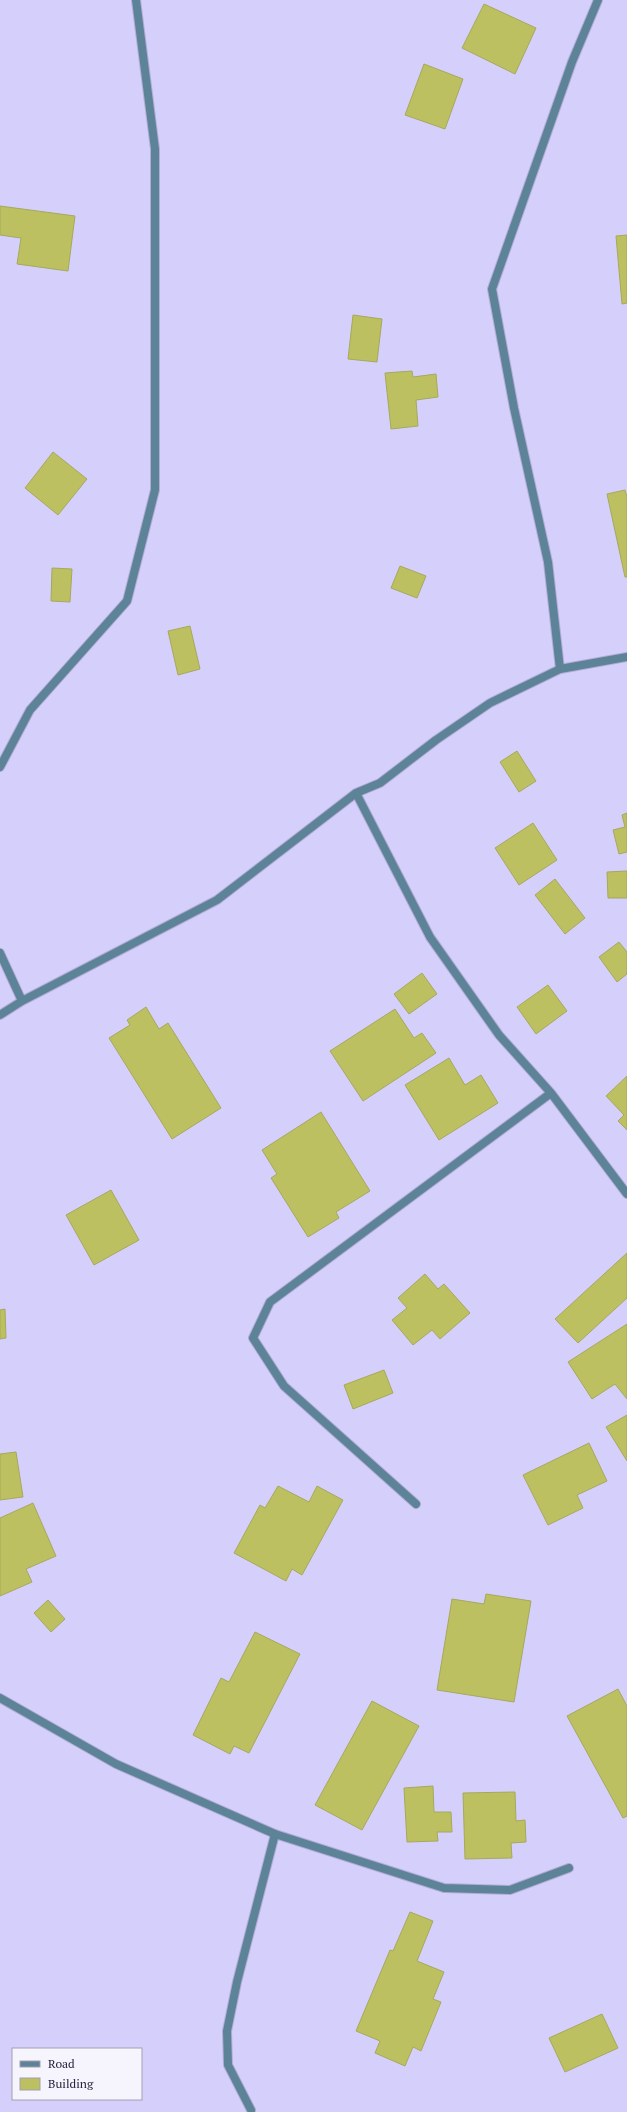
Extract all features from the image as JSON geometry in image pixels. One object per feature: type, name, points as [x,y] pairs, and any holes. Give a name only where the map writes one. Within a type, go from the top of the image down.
[{"type":"street","points":[[0,767],[30,710],[126,601],[155,490],[155,149],[136,0]]},
{"type":"street","points":[[560,669],[548,562],[514,408],[492,289],[572,62],[598,0]]},
{"type":"street","points":[[0,1015],[22,1001],[217,900],[356,794],[380,783],[436,740],[490,703],[560,669],[627,657]]},
{"type":"street","points":[[356,794],[430,937],[499,1035],[551,1093],[627,1194]]},
{"type":"street","points":[[0,953],[22,1001]]},
{"type":"street","points":[[416,1504],[284,1386],[253,1338],[270,1302],[551,1093]]},
{"type":"street","points":[[0,1698],[116,1764],[274,1834],[444,1888],[510,1890],[569,1868]]},
{"type":"street","points":[[251,2110],[228,2064],[227,2030],[237,1982],[274,1834]]},
{"type":"building","points":[[484,4],[536,28],[515,74],[462,48]]},
{"type":"building","points":[[424,64],[463,79],[445,129],[405,115]]},
{"type":"building","points":[[0,206],[75,216],[68,271],[17,264],[21,238],[0,235]]},
{"type":"building","points":[[627,235],[627,303],[622,304],[616,236]]},
{"type":"building","points":[[353,315],[382,319],[377,362],[348,359]]},
{"type":"building","points":[[412,371],[413,377],[436,374],[438,397],[416,400],[418,426],[391,429],[385,373]]},
{"type":"building","points":[[53,452],[87,479],[58,515],[25,488]]},
{"type":"building","points":[[625,490],[627,497],[627,577],[625,577],[607,494]]},
{"type":"building","points":[[400,566],[426,576],[417,598],[391,588]]},
{"type":"building","points":[[52,568],[72,569],[70,602],[51,601]]},
{"type":"building","points":[[190,626],[200,669],[178,675],[168,631]]},
{"type":"building","points":[[517,751],[536,781],[519,792],[500,762]]},
{"type":"building","points":[[627,813],[627,852],[619,854],[613,830],[625,827],[622,815]]},
{"type":"building","points":[[533,823],[557,860],[519,885],[495,848]]},
{"type":"building","points":[[627,871],[627,898],[608,898],[607,872]]},
{"type":"building","points":[[555,879],[585,918],[565,934],[535,895]]},
{"type":"building","points":[[619,942],[627,952],[627,974],[617,982],[599,957]]},
{"type":"building","points":[[422,973],[437,994],[409,1014],[394,994]]},
{"type":"building","points":[[548,985],[567,1011],[536,1034],[517,1007]]},
{"type":"building","points":[[146,1007],[159,1029],[168,1023],[221,1108],[172,1139],[109,1038],[130,1025],[127,1020]]},
{"type":"building","points":[[395,1009],[414,1038],[422,1033],[436,1053],[363,1101],[330,1051]]},
{"type":"building","points":[[449,1058],[465,1085],[481,1075],[498,1103],[439,1140],[405,1085]]},
{"type":"building","points":[[627,1076],[627,1130],[618,1121],[624,1115],[606,1096]]},
{"type":"building","points":[[321,1112],[370,1191],[336,1212],[339,1218],[308,1237],[271,1178],[277,1174],[262,1150]]},
{"type":"building","points":[[111,1190],[139,1240],[94,1265],[66,1215]]},
{"type":"building","points":[[627,1253],[627,1298],[578,1343],[555,1319]]},
{"type":"building","points":[[425,1274],[438,1289],[444,1284],[470,1313],[440,1339],[432,1330],[413,1345],[392,1320],[407,1308],[398,1298]]},
{"type":"building","points":[[5,1309],[6,1338],[0,1339],[0,1310]]},
{"type":"building","points":[[627,1324],[627,1399],[615,1384],[592,1399],[568,1362]]},
{"type":"building","points":[[384,1370],[393,1393],[353,1409],[344,1385]]},
{"type":"building","points":[[627,1415],[627,1461],[606,1427]]},
{"type":"building","points":[[589,1443],[607,1481],[577,1495],[583,1508],[548,1525],[523,1475]]},
{"type":"building","points":[[16,1452],[23,1497],[0,1500],[0,1454]]},
{"type":"building","points":[[278,1486],[309,1502],[317,1486],[343,1500],[302,1575],[292,1569],[286,1581],[234,1553],[260,1505],[265,1508]]},
{"type":"building","points":[[33,1503],[56,1556],[26,1569],[32,1582],[0,1596],[0,1518]]},
{"type":"building","points":[[486,1594],[531,1601],[514,1702],[437,1690],[452,1599],[484,1604]]},
{"type":"building","points":[[48,1600],[65,1619],[51,1632],[34,1613]]},
{"type":"building","points":[[255,1632],[300,1654],[249,1753],[234,1746],[230,1754],[193,1735],[221,1678],[229,1682]]},
{"type":"building","points":[[618,1689],[627,1706],[627,1816],[623,1818],[567,1716]]},
{"type":"building","points":[[372,1701],[419,1726],[362,1830],[315,1805]]},
{"type":"building","points":[[433,1786],[434,1812],[451,1812],[452,1832],[437,1832],[438,1841],[407,1842],[404,1788]]},
{"type":"building","points":[[515,1792],[516,1821],[525,1820],[526,1842],[511,1843],[512,1858],[465,1859],[463,1793]]},
{"type":"building","points":[[410,1912],[433,1921],[417,1961],[444,1972],[433,1999],[441,2002],[421,2051],[413,2047],[405,2066],[375,2053],[380,2041],[356,2031],[390,1950],[393,1951]]},
{"type":"building","points":[[602,2014],[618,2048],[565,2072],[549,2038]]}]
